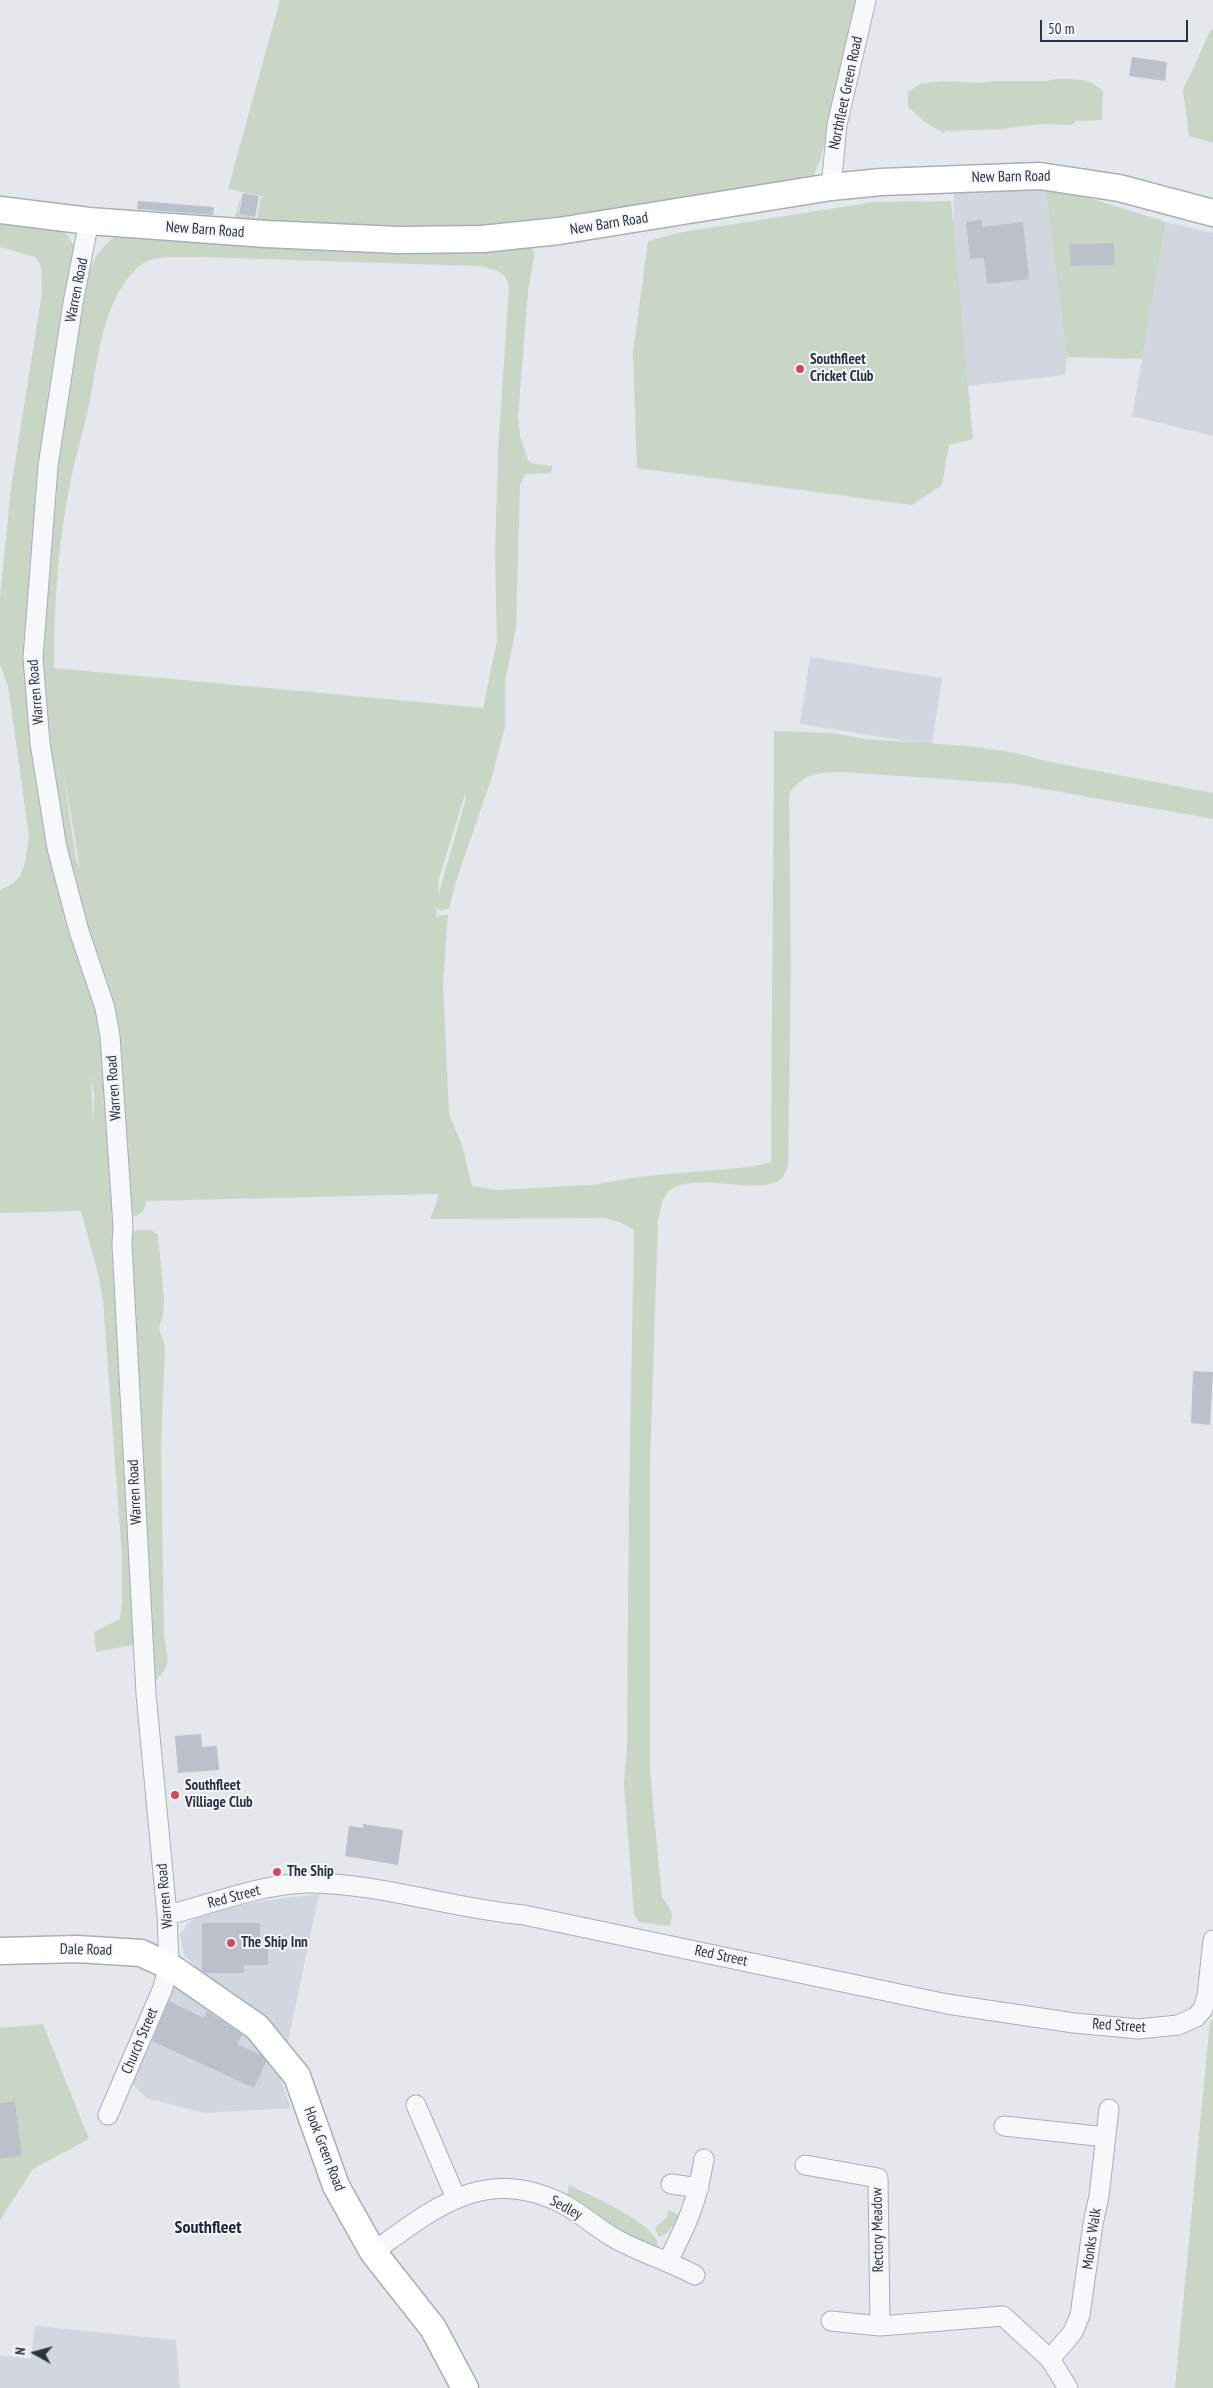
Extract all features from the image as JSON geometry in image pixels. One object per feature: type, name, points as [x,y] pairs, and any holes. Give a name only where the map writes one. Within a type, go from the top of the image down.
[{"type":"street","name":"Northfleet Green Road","points":[[831,187],[836,125],[866,0]]},
{"type":"street","name":"New Barn Road","points":[[0,210],[89,221],[266,234],[398,240],[482,239],[559,231],[831,187],[983,176],[1054,176],[1119,188],[1213,213]]},
{"type":"street","name":"Warren Road","points":[[89,221],[73,303],[48,466],[32,658],[40,743],[56,848],[77,923],[105,1008],[112,1054],[123,1226],[122,1244],[146,1694],[167,1915],[169,1966]]},
{"type":"street","name":"Red Street","points":[[167,1915],[278,1886],[305,1884],[343,1886],[502,1914],[524,1915],[956,2006],[1065,2022],[1139,2029],[1178,2025],[1196,2017],[1202,2011],[1206,2003],[1213,1940]]},
{"type":"street","name":"Dale Road","points":[[0,1951],[76,1949],[130,1952],[146,1954],[169,1966]]},
{"type":"street","name":"Church Street","points":[[108,2115],[162,1990],[169,1966]]},
{"type":"street","name":"Hook Green Road","points":[[169,1966],[257,2027],[297,2076],[336,2186],[373,2252],[433,2328],[465,2388]]},
{"type":"street","points":[[416,2105],[456,2198]]},
{"type":"street","name":"Monks Walk","points":[[1050,2359],[1073,2332],[1080,2315],[1109,2109]]},
{"type":"street","points":[[1004,2126],[1106,2138]]},
{"type":"street","points":[[668,2261],[693,2210],[704,2159]]},
{"type":"street","name":"Rectory Meadow","points":[[805,2165],[878,2178],[880,2326]]},
{"type":"street","points":[[671,2184],[699,2188]]},
{"type":"street","name":"Sedley","points":[[373,2252],[432,2210],[456,2198],[498,2188],[539,2194],[569,2208],[620,2241],[695,2274]]},
{"type":"street","points":[[831,2321],[880,2326],[1003,2316],[1050,2359],[1068,2388]]},
{"type":"shaded area","points":[[1045,184],[1067,357],[1065,375],[968,386],[953,234],[954,190]]},
{"type":"shaded area","points":[[1166,222],[1213,233],[1213,436],[1132,416]]},
{"type":"shaded area","points":[[810,657],[942,678],[932,745],[800,724]]},
{"type":"shaded area","points":[[319,1894],[288,2042],[202,1973],[184,1955],[180,1934],[190,1921],[205,1913],[254,1902]]},
{"type":"shaded area","points":[[173,1982],[245,2027],[272,2056],[291,2108],[204,2113],[146,2098],[132,2083]]},
{"type":"shaded area","points":[[35,2326],[176,2340],[180,2388],[0,2388],[0,2355],[31,2359]]},
{"type":"green space","points":[[280,0],[861,0],[821,158],[813,177],[492,230],[233,223],[242,193],[238,214],[257,218],[261,197],[266,197],[228,189]]},
{"type":"green space","points":[[1213,29],[1213,143],[1189,136],[1183,90],[1210,31]]},
{"type":"green space","points":[[1054,79],[1087,81],[1098,87],[1103,92],[1102,120],[1076,121],[1072,125],[1042,124],[1003,129],[947,131],[943,133],[925,122],[908,107],[908,92],[920,84],[942,81],[980,83],[995,81],[1047,81]]},
{"type":"green space","points":[[1045,184],[1166,222],[1142,359],[1067,357]],"holes":[[[1114,243],[1114,265],[1071,266],[1071,244]]]},
{"type":"green space","name":"Southfleet Cricket Club","points":[[951,201],[973,439],[949,445],[942,485],[912,505],[637,468],[633,352],[648,241],[677,233],[874,202]]},
{"type":"green space","points":[[0,218],[61,229],[68,235],[75,248],[27,665],[103,1018],[137,1644],[96,1652],[94,1632],[120,1619],[122,1603],[122,1557],[103,1300],[97,1270],[81,1211],[0,1213],[0,890],[14,883],[20,876],[25,863],[29,836],[8,686],[0,664],[0,598],[11,488],[42,293],[41,266],[35,257],[0,247]],"holes":[[[91,1075],[94,1095],[93,1126]]]},
{"type":"green space","points":[[118,235],[529,245],[535,252],[528,291],[518,417],[520,436],[528,460],[531,463],[552,466],[551,473],[525,474],[520,485],[516,627],[505,683],[505,727],[491,780],[456,881],[449,908],[441,911],[437,908],[436,917],[448,914],[443,984],[449,1114],[462,1145],[472,1186],[497,1190],[591,1185],[645,1176],[750,1167],[771,1162],[774,731],[834,733],[864,739],[968,746],[1011,752],[1050,762],[1213,793],[1213,819],[1016,784],[842,772],[819,774],[805,778],[789,794],[791,968],[788,1165],[782,1178],[771,1184],[692,1183],[678,1186],[668,1192],[664,1198],[658,1221],[650,1462],[650,1771],[662,1898],[672,1913],[670,1925],[668,1926],[639,1922],[634,1914],[624,1784],[627,1746],[634,1230],[620,1222],[604,1218],[430,1219],[438,1199],[438,1194],[146,1201],[141,1213],[128,1217],[113,1030],[65,866],[39,695],[47,515],[83,286],[100,251]],"holes":[[[176,257],[478,266],[498,271],[505,277],[509,286],[498,452],[495,554],[497,641],[483,708],[54,668],[56,597],[63,526],[73,470],[87,414],[103,332],[116,297],[138,267],[151,260]],[[61,757],[80,869],[76,859]],[[466,791],[465,802],[438,896],[439,878]]]},
{"type":"green space","points":[[138,1230],[151,1230],[158,1235],[164,1299],[163,1316],[159,1328],[165,1346],[161,1445],[164,1635],[167,1663],[163,1672],[151,1685],[130,1233]]},
{"type":"green space","points":[[1210,2020],[1213,2021],[1213,2388],[1175,2388]]},
{"type":"green space","points":[[43,2024],[89,2139],[33,2169],[0,2220],[0,2159],[22,2156],[15,2101],[0,2103],[0,2028]]},
{"type":"green space","points":[[569,2185],[635,2220],[655,2238],[658,2246],[653,2246],[616,2230],[567,2197]]},
{"type":"green space","points":[[668,2210],[679,2215],[676,2228],[671,2227],[667,2233],[659,2237],[655,2228],[667,2217]]},
{"type":"building","points":[[1132,57],[1167,62],[1165,81],[1129,76]]},
{"type":"building","points":[[243,193],[259,196],[255,217],[239,214]]},
{"type":"building","points":[[138,201],[214,207],[213,215],[137,209]]},
{"type":"building","points":[[982,220],[982,227],[1023,222],[1029,279],[987,284],[984,258],[970,259],[966,222]]},
{"type":"building","points":[[1114,243],[1114,265],[1071,266],[1070,244]]},
{"type":"building","points":[[1193,1371],[1213,1372],[1210,1425],[1191,1423]]},
{"type":"building","points":[[201,1734],[202,1747],[217,1746],[219,1770],[178,1773],[175,1736]]},
{"type":"building","points":[[363,1824],[403,1830],[398,1865],[345,1856],[349,1826],[363,1828]]},
{"type":"building","name":"The Ship Inn","points":[[202,1923],[260,1923],[260,1948],[268,1948],[268,1965],[244,1965],[244,1973],[205,1973],[202,1971]]},
{"type":"building","points":[[169,2001],[204,2018],[207,2011],[242,2035],[237,2044],[261,2055],[266,2062],[254,2088],[152,2041]]},
{"type":"building","points":[[15,2101],[22,2156],[0,2159],[0,2103]]},
{"type":"place","name":"Southfleet Cricket Club","points":[[800,369]]},
{"type":"place","name":"Southfleet Villiage Club","points":[[175,1795]]},
{"type":"place","name":"The Ship","points":[[277,1872]]},
{"type":"place","name":"The Ship Inn","points":[[231,1943]]},
{"type":"district","name":"Southfleet","points":[[208,2228]]}]
